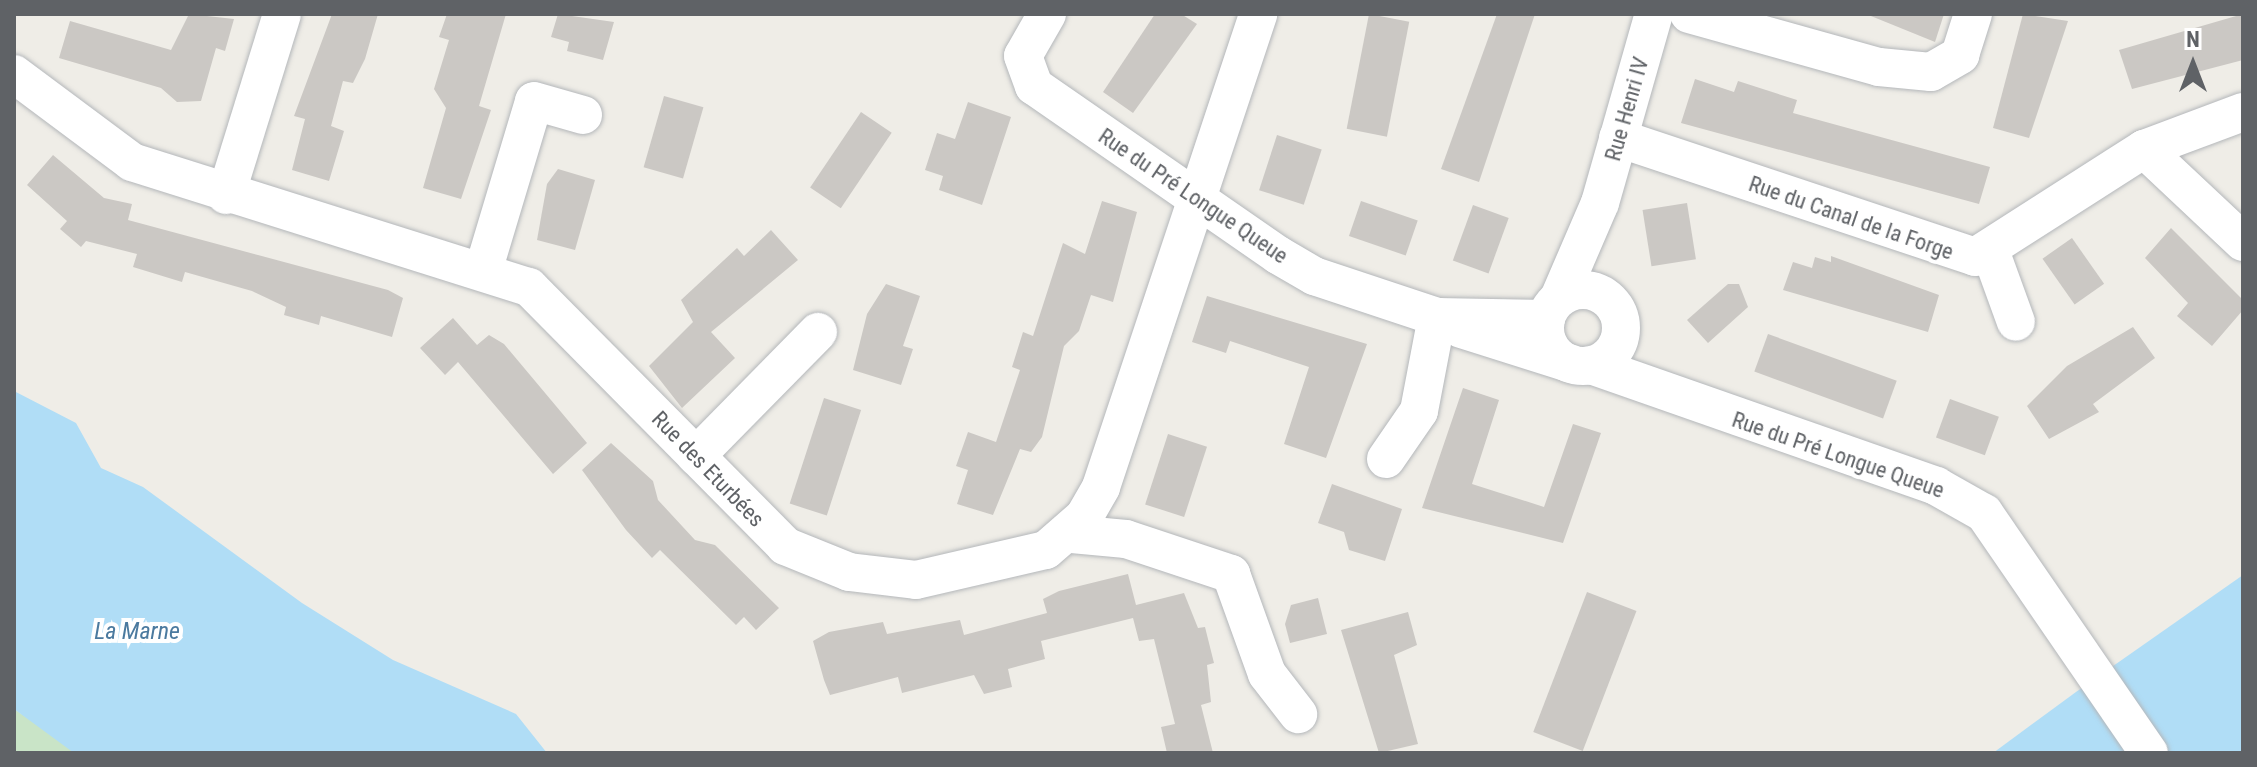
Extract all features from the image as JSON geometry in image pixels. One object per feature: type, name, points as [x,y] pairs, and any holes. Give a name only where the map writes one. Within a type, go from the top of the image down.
[{"type":"street","points":[[226,195],[282,14]]},
{"type":"street","name":"Rue du Pré Longue Queue","points":[[1047,14],[1023,56],[1034,86],[1197,200],[1314,276],[1437,317],[1488,342],[1582,365],[1974,506],[2002,531],[2149,753]]},
{"type":"street","points":[[1258,14],[1101,487],[1072,534],[1126,539],[1231,574],[1267,674],[1298,714]]},
{"type":"street","name":"Rue Henri IV","points":[[1552,308],[1600,203],[1654,14]]},
{"type":"street","points":[[1689,14],[1879,67],[1931,72],[1960,55],[1973,14]]},
{"type":"street","name":"Rue des Eturbées","points":[[14,74],[102,145],[226,195],[484,268],[546,301],[785,546],[811,561],[883,579],[1007,562],[1072,534]]},
{"type":"street","points":[[484,268],[534,101],[583,115]]},
{"type":"street","points":[[2016,322],[1991,253],[2144,149],[2243,112]]},
{"type":"street","name":"Rue du Canal de la Forge","points":[[1618,138],[1954,255],[1991,253]]},
{"type":"street","points":[[2144,149],[2243,242]]},
{"type":"street","name":"Rue Henri IV","points":[[1600,203],[1604,296]]},
{"type":"street","points":[[1582,290],[1604,296],[1616,310],[1620,332],[1614,350],[1582,365],[1550,347],[1552,308],[1582,290]]},
{"type":"street","name":"Rue du Pré Longue Queue","points":[[1437,317],[1552,308]]},
{"type":"street","points":[[1386,459],[1419,411],[1437,317]]},
{"type":"street","points":[[696,456],[818,332]]},
{"type":"street","name":"Rue du Pré Longue Queue","points":[[1620,332],[1683,400]]},
{"type":"green space","points":[[14,709],[69,746],[74,753],[14,753]]},
{"type":"water","name":"La Marne","points":[[14,391],[76,423],[101,468],[143,487],[302,603],[393,660],[516,714],[547,753],[74,753],[14,709]]},
{"type":"water","points":[[2243,575],[2243,753],[1993,753],[2076,692]]},
{"type":"building","points":[[189,14],[234,19],[225,51],[216,48],[201,101],[177,102],[161,88],[59,58],[70,21],[171,50]]},
{"type":"building","points":[[332,14],[378,14],[365,59],[353,83],[343,81],[331,126],[344,131],[329,181],[292,170],[305,119],[294,116]]},
{"type":"building","points":[[447,14],[506,14],[479,106],[491,110],[461,199],[423,188],[446,108],[434,89],[449,40],[439,37]]},
{"type":"building","points":[[558,14],[614,22],[603,60],[567,51],[569,42],[551,37]]},
{"type":"building","points":[[1155,14],[1181,14],[1197,24],[1133,113],[1103,92]]},
{"type":"building","points":[[1369,14],[1409,22],[1387,137],[1347,129]]},
{"type":"building","points":[[1497,14],[1535,14],[1479,182],[1441,169]]},
{"type":"building","points":[[1866,14],[1944,14],[1935,42]]},
{"type":"building","points":[[2023,14],[2068,21],[2029,138],[1993,128]]},
{"type":"building","points":[[2243,14],[2243,60],[2132,89],[2119,50]]},
{"type":"building","points":[[1695,79],[1734,92],[1738,81],[1797,100],[1793,113],[1990,167],[1979,204],[1681,123]]},
{"type":"building","points":[[664,96],[703,107],[683,178],[644,167]]},
{"type":"building","points":[[968,102],[1011,117],[982,205],[939,190],[943,176],[925,170],[937,133],[955,139]]},
{"type":"building","points":[[861,112],[892,133],[841,208],[810,187]]},
{"type":"building","points":[[1277,135],[1322,150],[1304,205],[1259,190]]},
{"type":"building","points":[[53,155],[104,198],[132,204],[128,220],[388,290],[403,298],[392,337],[321,316],[319,325],[284,315],[286,307],[252,291],[185,272],[182,282],[133,267],[137,254],[86,241],[81,247],[60,229],[67,221],[27,185]]},
{"type":"building","points":[[558,169],[595,180],[575,250],[537,240],[547,184]]},
{"type":"building","points":[[1102,201],[1137,212],[1113,302],[1091,295],[1079,331],[1064,346],[1042,437],[1031,452],[1020,449],[993,515],[957,504],[968,470],[956,466],[968,432],[996,442],[1020,370],[1012,367],[1023,332],[1033,336],[1063,243],[1085,254]]},
{"type":"building","points":[[1361,201],[1418,221],[1406,256],[1349,236]]},
{"type":"building","points":[[1687,203],[1696,259],[1651,266],[1643,210]]},
{"type":"building","points":[[1473,205],[1509,218],[1489,273],[1453,260]]},
{"type":"building","points":[[2171,228],[2243,300],[2243,310],[2212,346],[2177,316],[2188,303],[2145,258]]},
{"type":"building","points":[[771,230],[798,260],[711,332],[735,358],[682,408],[649,366],[693,322],[681,300],[737,248],[744,256]]},
{"type":"building","points":[[2072,238],[2104,284],[2075,305],[2043,259]]},
{"type":"building","points":[[1831,256],[1939,295],[1928,332],[1783,290],[1793,262],[1812,268],[1815,257],[1831,262]]},
{"type":"building","points":[[886,284],[920,296],[903,346],[913,349],[901,385],[853,370],[867,314]]},
{"type":"building","points":[[1728,284],[1739,284],[1748,307],[1708,343],[1687,320]]},
{"type":"building","points":[[1207,296],[1367,344],[1326,458],[1284,444],[1309,367],[1230,341],[1226,353],[1192,342]]},
{"type":"building","points":[[453,318],[477,345],[489,335],[504,344],[587,443],[553,474],[458,362],[445,375],[420,348]]},
{"type":"building","points":[[2133,327],[2155,358],[2093,404],[2099,412],[2049,439],[2027,406],[2067,366]]},
{"type":"building","points":[[1768,334],[1897,381],[1883,418],[1754,372]]},
{"type":"building","points":[[1463,388],[1499,400],[1472,484],[1544,507],[1573,424],[1601,433],[1563,543],[1422,508]]},
{"type":"building","points":[[824,398],[861,410],[827,516],[790,504]]},
{"type":"building","points":[[1950,399],[1999,417],[1985,455],[1936,438]]},
{"type":"building","points":[[1168,434],[1207,447],[1184,517],[1145,504]]},
{"type":"building","points":[[611,443],[653,481],[658,500],[695,540],[715,545],[779,608],[756,630],[744,617],[736,625],[660,550],[652,558],[626,530],[582,470]]},
{"type":"building","points":[[1332,484],[1402,509],[1385,561],[1349,550],[1344,532],[1318,523]]},
{"type":"building","points":[[1128,574],[1136,605],[1184,593],[1198,628],[1205,627],[1214,663],[1207,665],[1211,702],[1201,705],[1213,753],[1167,753],[1161,727],[1175,724],[1154,639],[1139,641],[1133,618],[1041,641],[1045,659],[1008,669],[1012,687],[984,694],[974,675],[902,693],[898,677],[830,695],[813,641],[829,632],[883,622],[887,634],[960,620],[964,635],[1047,613],[1043,599],[1059,591]]},
{"type":"building","points":[[1587,592],[1636,611],[1583,751],[1533,732]]},
{"type":"building","points":[[1318,598],[1327,634],[1290,643],[1285,624],[1291,605]]},
{"type":"building","points":[[1408,612],[1417,645],[1394,655],[1418,744],[1379,753],[1341,630]]}]
